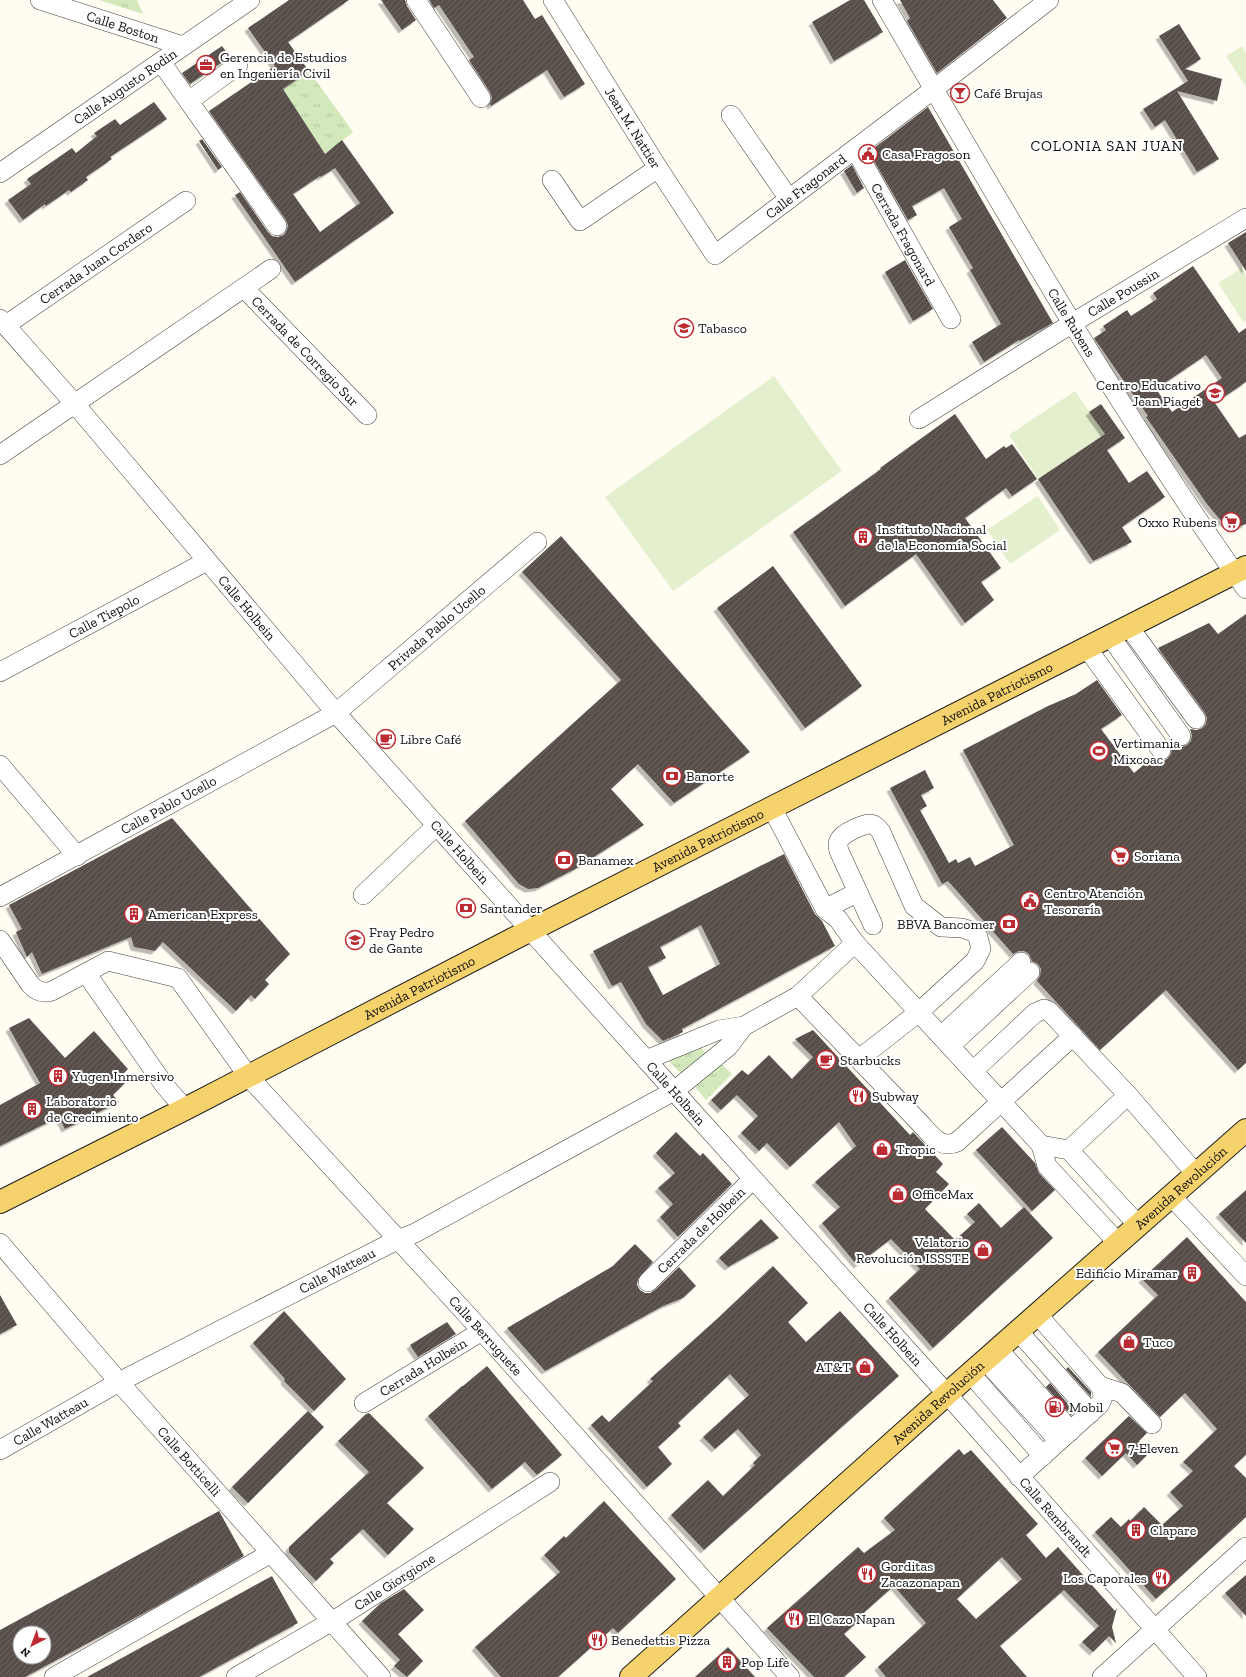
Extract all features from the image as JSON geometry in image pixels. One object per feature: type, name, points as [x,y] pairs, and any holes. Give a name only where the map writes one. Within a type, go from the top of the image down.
[{"type":"main road","name":"Avenida Patriotismo","points":[[0,1202],[185,1109],[1129,626],[1242,576]]},
{"type":"main road","name":"Avenida Revolución","points":[[631,1677],[1002,1345],[1246,1130]]},
{"type":"street","name":"Calle Boston","points":[[40,0],[183,46]]},
{"type":"street","name":"Calle Augusto Rodin","points":[[0,173],[250,0]]},
{"type":"street","points":[[416,0],[481,98]]},
{"type":"street","name":"Jean M. Nattier","points":[[553,0],[658,168],[715,255]]},
{"type":"street","name":"Calle Rubens","points":[[882,0],[1071,324],[1188,505],[1242,576]]},
{"type":"street","name":"Calle Fragonard","points":[[715,255],[855,150],[1049,0]]},
{"type":"street","points":[[161,62],[277,226]]},
{"type":"street","points":[[189,101],[238,65]]},
{"type":"street","points":[[731,115],[789,199]]},
{"type":"street","name":"Cerrada Fragonard","points":[[855,150],[951,318]]},
{"type":"street","points":[[552,180],[580,221],[658,168]]},
{"type":"street","name":"Cerrada Juan Cordero","points":[[3,322],[186,201]]},
{"type":"street","name":"Calle Poussin","points":[[919,419],[1071,324],[1246,218]]},
{"type":"street","points":[[0,455],[271,269]]},
{"type":"street","name":"Cerrada de Corregio Sur","points":[[244,288],[367,416]]},
{"type":"street","name":"Calle Holbein","points":[[3,322],[74,403],[336,713],[947,1394]]},
{"type":"street","name":"Privada Pablo Ucello","points":[[336,713],[537,542]]},
{"type":"street","name":"Calle Tiepolo","points":[[0,672],[207,561]]},
{"type":"street","points":[[1129,626],[1196,718]]},
{"type":"street","points":[[1110,636],[1181,736]]},
{"type":"street","points":[[1087,648],[1161,750]]},
{"type":"street","name":"Calle Pablo Ucello","points":[[0,897],[336,713]]},
{"type":"street","points":[[0,766],[77,856]]},
{"type":"street","points":[[778,805],[833,910],[855,943],[1041,1145],[1047,1166],[1118,1243]]},
{"type":"street","points":[[858,1059],[919,1012],[975,961],[980,953],[980,943],[974,932],[962,928],[941,927],[914,906],[881,832],[877,826],[870,824],[863,825],[845,834],[840,838],[838,845],[839,851],[873,925]]},
{"type":"street","points":[[363,895],[437,825]]},
{"type":"street","points":[[833,910],[858,892]]},
{"type":"street","name":"Calle Berruguete","points":[[0,940],[30,984],[37,991],[52,991],[108,961],[178,978],[248,1076],[482,1331],[790,1677]]},
{"type":"street","points":[[646,1060],[686,1042],[719,1030],[744,1026],[798,996],[855,943]]},
{"type":"street","points":[[945,1041],[1025,967]]},
{"type":"street","points":[[86,973],[165,1086],[185,1109]]},
{"type":"street","points":[[798,996],[918,1121],[944,1145],[951,1145],[957,1142],[1073,1036]]},
{"type":"street","points":[[973,1071],[1039,1010],[1049,1011],[1128,1095],[1196,1174]]},
{"type":"street","name":"Calle Watteau","points":[[0,1450],[119,1382],[397,1240],[415,1233],[674,1091],[728,1047],[744,1026]]},
{"type":"street","points":[[1069,1150],[1128,1095]]},
{"type":"street","points":[[1041,1145],[1069,1150],[1138,1225]]},
{"type":"street","name":"Cerrada de Holbein","points":[[648,1282],[753,1179]]},
{"type":"street","points":[[1171,1196],[1246,1276]]},
{"type":"street","name":"Calle Botticelli","points":[[0,1243],[119,1382],[381,1677]]},
{"type":"street","name":"Cerrada Holbein","points":[[364,1403],[482,1331]]},
{"type":"street","points":[[1002,1345],[1100,1386],[1122,1393],[1152,1424]]},
{"type":"street","points":[[1002,1345],[1070,1431]]},
{"type":"street","points":[[1002,1345],[1070,1431]]},
{"type":"street","points":[[1002,1345],[1070,1431]]},
{"type":"street","points":[[1019,1477],[1103,1399],[1104,1393],[1100,1386]]},
{"type":"street","name":"Calle Rembrandt","points":[[947,1394],[1197,1677]]},
{"type":"street","name":"Calle Giorgione","points":[[236,1677],[332,1622],[550,1482]]},
{"type":"street","points":[[1102,1677],[1246,1547]]},
{"type":"street","points":[[54,1677],[271,1553]]},
{"type":"green space","points":[[99,0],[137,0],[143,14]]},
{"type":"green space","points":[[1242,46],[1246,53],[1246,87],[1226,56]]},
{"type":"green space","points":[[309,71],[353,132],[325,154],[283,89]]},
{"type":"green space","points":[[1242,268],[1246,275],[1246,321],[1244,323],[1218,283]]},
{"type":"green space","points":[[774,376],[842,471],[673,591],[605,497]]},
{"type":"green space","points":[[1075,391],[1105,434],[1038,479],[1009,435]]},
{"type":"green space","points":[[1038,496],[1060,530],[1010,564],[987,530]]},
{"type":"green space","points":[[697,1044],[709,1056],[684,1077],[667,1059]]},
{"type":"green space","points":[[720,1063],[732,1074],[706,1100],[695,1087],[698,1077]]},
{"type":"building","points":[[289,0],[349,0],[288,42],[309,71],[283,89],[325,154],[342,140],[394,213],[295,282],[235,195],[240,192],[272,236],[278,237],[284,235],[288,225],[286,220],[209,111],[275,66],[248,28]],"holes":[[[335,168],[360,203],[320,232],[293,194]]]},
{"type":"building","points":[[381,0],[405,0],[416,20],[402,30]]},
{"type":"building","points":[[429,0],[523,0],[535,19],[542,15],[585,84],[564,97],[547,70],[491,106],[490,104],[492,98],[490,92],[469,60],[474,57],[439,5],[434,8]]},
{"type":"building","points":[[850,0],[864,0],[883,32],[834,61],[812,22]]},
{"type":"building","points":[[900,0],[993,0],[1007,18],[937,73],[907,21],[910,18]]},
{"type":"building","points":[[1179,24],[1201,59],[1185,69],[1222,79],[1217,101],[1177,91],[1219,159],[1197,172],[1165,120],[1155,127],[1143,109],[1188,81],[1159,36]]},
{"type":"building","name":"Gerencia de Estudios en Ingeniería Civil","points":[[222,46],[230,57],[190,84],[182,73]]},
{"type":"building","points":[[154,102],[167,119],[110,157],[112,159],[86,177],[88,180],[71,192],[69,190],[46,206],[45,204],[23,220],[8,200],[31,184],[27,179],[72,148],[76,153],[97,136],[94,133],[115,119],[120,125]]},
{"type":"building","points":[[928,107],[1053,323],[1020,341],[1019,340],[984,362],[972,342],[1001,324],[970,270],[973,268],[949,227],[962,219],[944,188],[912,206],[917,215],[908,220],[869,152]]},
{"type":"building","points":[[202,139],[222,167],[218,170],[199,141]]},
{"type":"building","points":[[852,165],[864,188],[857,193],[844,171]]},
{"type":"building","points":[[1246,232],[1246,271],[1228,243]]},
{"type":"building","points":[[905,260],[933,309],[913,321],[885,272]]},
{"type":"building","points":[[1193,266],[1239,333],[1246,328],[1246,382],[1215,403],[1239,438],[1246,434],[1246,524],[1238,527],[1222,522],[1207,504],[1146,417],[1148,416],[1094,338],[1106,330],[1103,326],[1127,310],[1131,316],[1157,299],[1153,293]],"holes":[[[1206,355],[1222,378],[1172,412],[1156,389]]]},
{"type":"building","points":[[1101,404],[1125,438],[1107,450],[1129,483],[1147,471],[1165,497],[1122,527],[1132,542],[1093,561],[1038,479],[1105,434],[1089,412]]},
{"type":"building","points":[[955,414],[986,459],[1004,446],[1006,448],[1012,444],[1037,479],[1012,496],[1006,488],[965,518],[1001,568],[981,582],[994,600],[965,623],[916,554],[845,606],[793,532]]},
{"type":"building","points":[[561,536],[750,752],[674,803],[638,764],[611,789],[644,825],[575,869],[538,888],[528,889],[519,884],[465,821],[621,680],[522,572]]},
{"type":"building","points":[[773,566],[862,686],[805,728],[717,608]]},
{"type":"building","name":"Soriana","points":[[1246,614],[1246,1063],[1238,1070],[1166,990],[1100,1050],[1037,981],[1040,976],[1041,969],[1038,964],[1032,961],[1029,954],[1024,951],[1019,951],[1013,954],[948,881],[942,884],[890,788],[925,770],[934,788],[921,795],[927,806],[920,810],[949,863],[956,859],[958,863],[970,857],[975,866],[1014,845],[963,750],[1048,706],[1076,694],[1097,680],[1122,715],[1101,729],[1134,773],[1153,757],[1162,761],[1167,759],[1171,754],[1172,748],[1170,744],[1172,742],[1176,746],[1182,747],[1187,745],[1191,741],[1192,735],[1190,729],[1197,730],[1202,728],[1206,724],[1207,718],[1205,713],[1158,648],[1209,623],[1218,634]]},
{"type":"building","name":"American Express","points":[[172,818],[290,954],[265,980],[269,984],[255,999],[251,995],[236,1011],[163,942],[155,951],[134,947],[131,937],[42,974],[32,952],[27,957],[16,932],[22,929],[9,905]]},
{"type":"building","points":[[784,854],[815,914],[822,921],[835,946],[682,1029],[683,1032],[663,1041],[646,1024],[621,982],[612,986],[593,951]],"holes":[[[701,925],[720,964],[663,995],[648,967],[666,958],[660,947]]]},
{"type":"building","points":[[29,1018],[65,1058],[94,1031],[128,1069],[121,1076],[126,1082],[113,1095],[119,1102],[65,1129],[59,1117],[0,1146],[0,1105],[40,1083],[9,1028]]},
{"type":"building","points":[[813,1030],[910,1135],[913,1132],[943,1164],[936,1172],[949,1184],[925,1209],[955,1240],[975,1222],[967,1214],[979,1203],[1001,1228],[1024,1207],[1053,1238],[933,1348],[889,1298],[920,1269],[891,1239],[857,1265],[822,1223],[840,1207],[815,1182],[856,1146],[839,1122],[790,1167],[767,1143],[759,1151],[741,1133],[758,1116],[737,1095],[721,1110],[711,1100],[742,1070],[748,1075],[769,1055],[792,1079],[813,1057],[795,1039]]},
{"type":"building","points":[[1002,1127],[1035,1163],[1039,1173],[1055,1190],[1032,1211],[976,1150]]},
{"type":"building","points":[[676,1132],[700,1156],[703,1153],[732,1184],[678,1237],[660,1217],[673,1204],[658,1188],[675,1173],[656,1153]]},
{"type":"building","points":[[1246,1190],[1246,1243],[1219,1214]]},
{"type":"building","points":[[761,1219],[779,1238],[728,1267],[719,1258]]},
{"type":"building","points":[[1187,1237],[1246,1302],[1246,1455],[1234,1466],[1246,1478],[1246,1517],[1156,1599],[1095,1532],[1111,1517],[1121,1527],[1129,1519],[1130,1521],[1144,1507],[1162,1525],[1183,1506],[1170,1492],[1193,1471],[1183,1462],[1217,1429],[1185,1393],[1160,1417],[1098,1352],[1158,1295],[1142,1279]]},
{"type":"building","points":[[635,1244],[653,1262],[638,1279],[637,1285],[640,1290],[645,1293],[650,1293],[679,1267],[696,1286],[683,1298],[663,1306],[545,1371],[507,1328],[613,1266]]},
{"type":"building","points":[[773,1266],[808,1303],[788,1322],[806,1342],[840,1311],[899,1376],[704,1550],[671,1515],[708,1480],[723,1496],[755,1465],[753,1463],[761,1455],[738,1429],[715,1449],[703,1437],[749,1395],[730,1374],[678,1423],[681,1426],[658,1447],[672,1464],[647,1487],[591,1425],[602,1415],[609,1422],[653,1381],[650,1379]]},
{"type":"building","points":[[0,1295],[17,1325],[0,1334]]},
{"type":"building","points":[[284,1311],[346,1379],[314,1411],[284,1381],[285,1379],[253,1343]]},
{"type":"building","points":[[447,1322],[456,1334],[418,1357],[410,1345]]},
{"type":"building","points":[[487,1366],[562,1455],[537,1475],[525,1462],[492,1489],[428,1416]]},
{"type":"building","points":[[1068,1367],[1091,1392],[1091,1397],[1066,1369]]},
{"type":"building","points":[[1050,1383],[1075,1412],[1071,1415],[1046,1387]]},
{"type":"building","points":[[308,1411],[324,1427],[248,1503],[232,1487]]},
{"type":"building","points":[[369,1413],[424,1468],[387,1503],[414,1529],[388,1555],[363,1529],[330,1559],[334,1563],[316,1581],[289,1552],[289,1547],[369,1472],[338,1441],[366,1414]]},
{"type":"building","name":"7-Eleven","points":[[1129,1416],[1147,1433],[1139,1441],[1150,1452],[1137,1465],[1126,1453],[1102,1476],[1085,1458]]},
{"type":"building","points":[[959,1449],[964,1455],[971,1450],[1038,1524],[1026,1535],[1046,1558],[1058,1547],[1115,1611],[1117,1608],[1112,1627],[1116,1643],[1109,1636],[1093,1652],[1082,1642],[1099,1626],[1064,1590],[1000,1646],[1027,1677],[886,1677],[878,1667],[926,1623],[894,1586],[859,1617],[861,1619],[844,1634],[866,1657],[844,1677],[814,1677],[767,1628],[858,1547],[864,1553],[895,1530],[884,1518]],"holes":[[[1002,1557],[1022,1579],[976,1619],[957,1599]]]},
{"type":"building","points":[[604,1501],[676,1579],[618,1633],[613,1628],[558,1677],[501,1677],[475,1647],[560,1572],[544,1555],[564,1536],[566,1538]]},
{"type":"building","points":[[219,1511],[244,1556],[157,1606],[52,1662],[52,1625],[12,1625],[12,1665],[47,1665],[25,1677],[0,1677],[0,1630]]},
{"type":"building","points":[[1246,1575],[1246,1616],[1225,1593]]},
{"type":"building","points":[[272,1576],[298,1623],[199,1677],[87,1677]]},
{"type":"building","points":[[404,1589],[424,1610],[398,1634],[423,1661],[407,1677],[394,1666],[400,1660],[362,1621],[381,1603]]},
{"type":"building","name":"Pop Life","points":[[728,1647],[755,1677],[695,1677]]},
{"type":"place","name":"Gerencia de Estudios en Ingeniería Civil","points":[[206,65]]},
{"type":"place","name":"Café Brujas","points":[[960,93]]},
{"type":"place","name":"Casa Fragoson","points":[[868,154]]},
{"type":"place","name":"Tabasco","points":[[684,328]]},
{"type":"place","name":"Centro Educativo Jean Piaget","points":[[1215,393]]},
{"type":"place","name":"Oxxo Rubens","points":[[1231,522]]},
{"type":"place","name":"Instituto Nacional de la Economía Social","points":[[863,537]]},
{"type":"place","name":"Libre Café","points":[[386,739]]},
{"type":"place","name":"Vertimania Mixcoac","points":[[1099,751]]},
{"type":"place","name":"Banorte","points":[[672,776]]},
{"type":"place","name":"Soriana","points":[[1120,856]]},
{"type":"place","name":"Banamex","points":[[564,860]]},
{"type":"place","name":"Centro Atención Tesorería","points":[[1030,901]]},
{"type":"place","name":"Santander","points":[[466,908]]},
{"type":"place","name":"American Express","points":[[134,914]]},
{"type":"place","name":"BBVA Bancomer","points":[[1009,924]]},
{"type":"place","name":"Fray Pedro de Gante","points":[[355,940]]},
{"type":"place","name":"Starbucks","points":[[826,1060]]},
{"type":"place","name":"Yugen Inmersivo","points":[[58,1076]]},
{"type":"place","name":"Subway","points":[[858,1096]]},
{"type":"place","name":"Laboratorio de Crecimiento","points":[[32,1109]]},
{"type":"place","name":"Tropic","points":[[882,1149]]},
{"type":"place","name":"OfficeMax","points":[[898,1194]]},
{"type":"place","name":"Velatorio Revolución ISSSTE","points":[[983,1250]]},
{"type":"place","name":"Edificio Miramar","points":[[1192,1273]]},
{"type":"place","name":"Tuco","points":[[1129,1342]]},
{"type":"place","name":"AT&T","points":[[865,1367]]},
{"type":"place","name":"Mobil","points":[[1055,1407]]},
{"type":"place","name":"7-Eleven","points":[[1114,1448]]},
{"type":"place","name":"Clapare","points":[[1136,1530]]},
{"type":"place","name":"Gorditas Zacazonapan","points":[[867,1574]]},
{"type":"place","name":"Los Caporales","points":[[1161,1578]]},
{"type":"place","name":"El Cazo Napan","points":[[794,1619]]},
{"type":"place","name":"Benedettis Pizza","points":[[597,1640]]},
{"type":"place","name":"Pop Life","points":[[727,1662]]},
{"type":"district","name":"COLONIA SAN JUAN","points":[[1107,146]]}]
